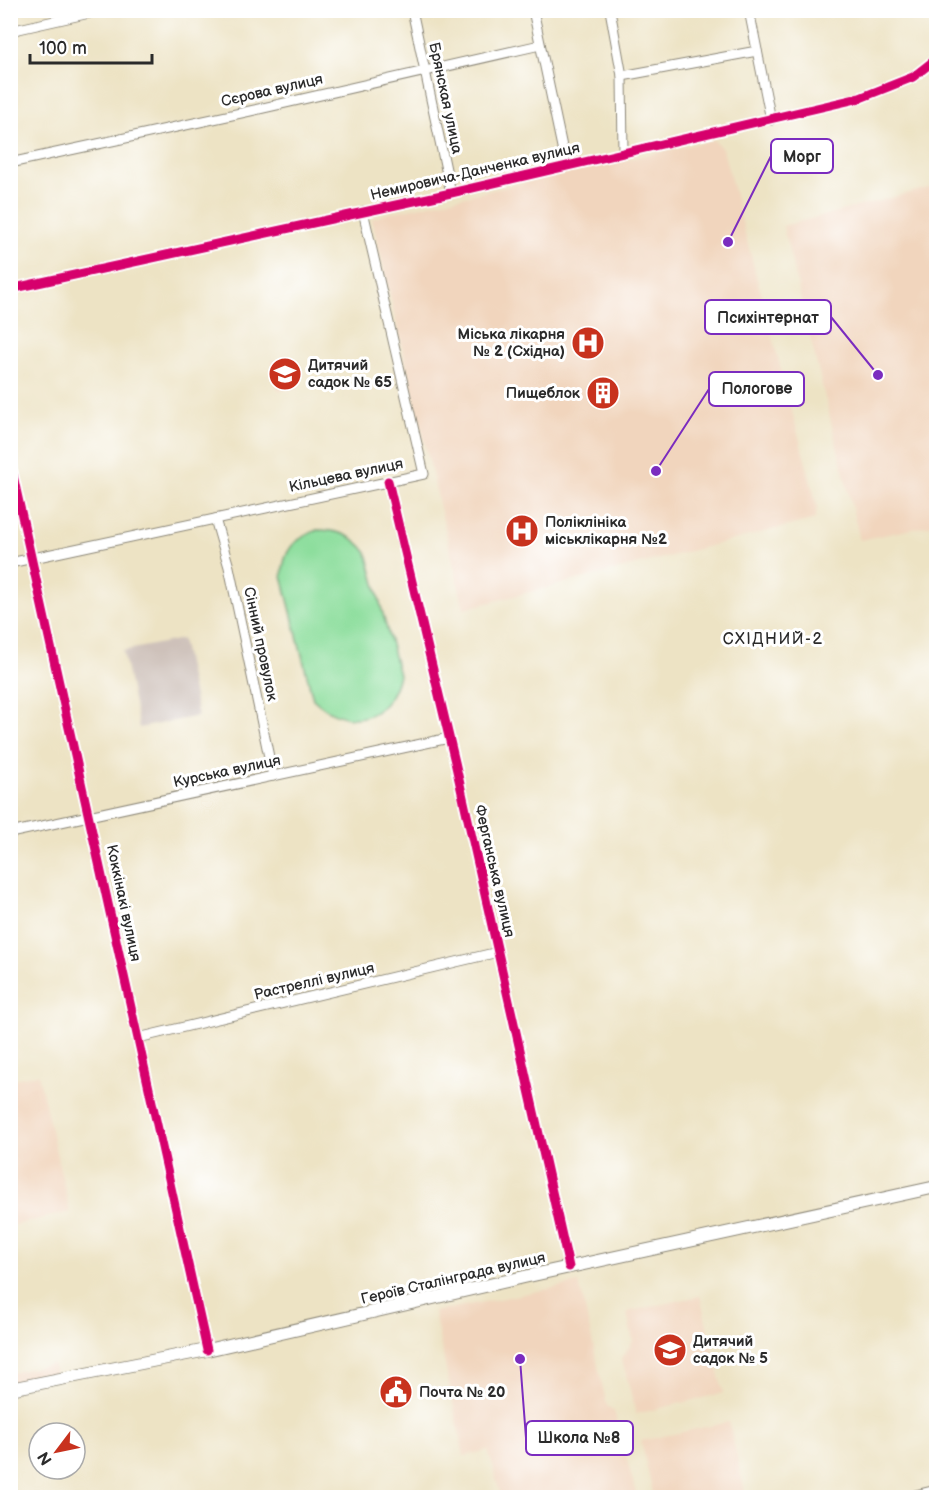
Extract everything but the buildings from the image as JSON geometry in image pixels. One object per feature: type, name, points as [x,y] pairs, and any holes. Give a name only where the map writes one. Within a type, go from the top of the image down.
[{"type":"main road","name":"Героїв Сталінграда вулиця","points":[[10,1389],[207,1350],[569,1267],[936,1187]]},
{"type":"street","points":[[10,30],[103,10]]},
{"type":"street","name":"Брянская улица","points":[[412,10],[451,192]]},
{"type":"street","points":[[533,10],[566,166]]},
{"type":"street","points":[[610,10],[622,76],[623,153]]},
{"type":"street","points":[[748,10],[771,120]]},
{"type":"street","name":"Сєрова вулиця","points":[[10,163],[540,45]]},
{"type":"street","points":[[622,76],[757,51]]},
{"type":"street","name":"Немировича-Данченка вулиця","points":[[10,289],[451,192],[860,98],[913,76],[936,59]]},
{"type":"street","name":"Кільцева вулиця","points":[[10,563],[424,474],[363,211]]},
{"type":"street","name":"Коккінакі вулиця","points":[[10,462],[207,1350]]},
{"type":"street","name":"Ферганська вулиця","points":[[388,481],[569,1267]]},
{"type":"street","name":"Сінний провулок","points":[[215,519],[230,567],[273,776]]},
{"type":"street","name":"Курська вулиця","points":[[10,833],[449,738]]},
{"type":"street","name":"Растреллі вулиця","points":[[138,1038],[498,952]]},
{"type":"street","points":[[903,1497],[936,1490]]},
{"type":"shaded area","name":"Міська лікарня № 2 (Східна)","points":[[714,140],[723,150],[817,506],[815,519],[464,609],[372,219]]},
{"type":"shaded area","points":[[936,186],[936,524],[860,540],[783,226]]},
{"type":"shaded area","name":"Дитячий садок № 65","points":[[293,357],[299,387],[278,391],[272,361]]},
{"type":"shaded area","points":[[182,639],[198,716],[139,728],[123,651]]},
{"type":"shaded area","points":[[38,1074],[70,1212],[11,1226],[11,1080]]},
{"type":"shaded area","points":[[579,1283],[607,1406],[614,1411],[637,1497],[501,1497],[488,1450],[464,1456],[434,1312]]},
{"type":"shaded area","name":"Дитячий садок № 5","points":[[700,1296],[723,1393],[636,1414],[622,1358],[633,1341],[627,1312]]},
{"type":"shaded area","points":[[53,1364],[56,1375],[11,1384],[10,1373]]},
{"type":"shaded area","points":[[729,1422],[746,1497],[654,1497],[641,1441]]},
{"type":"green space","points":[[317,530],[345,535],[357,542],[367,553],[399,675],[394,691],[386,703],[376,712],[365,717],[352,718],[339,715],[313,699],[282,576],[285,559],[291,547]]},
{"type":"cycle path","points":[[10,289],[451,193],[860,98],[913,77],[936,59]]},
{"type":"cycle path","points":[[10,462],[207,1350]]},
{"type":"cycle path","points":[[388,481],[455,762],[569,1267]]},
{"type":"place","name":"Морг","points":[[728,242]]},
{"type":"place","name":"Міська лікарня № 2 (Східна)","points":[[588,343]]},
{"type":"place","name":"Дитячий садок № 65","points":[[285,374]]},
{"type":"place","name":"Психінтернат","points":[[878,375]]},
{"type":"place","name":"Пищеблок","points":[[603,393]]},
{"type":"place","name":"Пологове","points":[[656,471]]},
{"type":"place","name":"Поліклініка міськлікарня №2","points":[[522,531]]},
{"type":"place","name":"Дитячий садок № 5","points":[[670,1350]]},
{"type":"place","name":"Школа №8","points":[[520,1359]]},
{"type":"place","name":"Почта № 20","points":[[396,1392]]},
{"type":"district","name":"СХІДНИЙ-2","points":[[773,638]]}]
